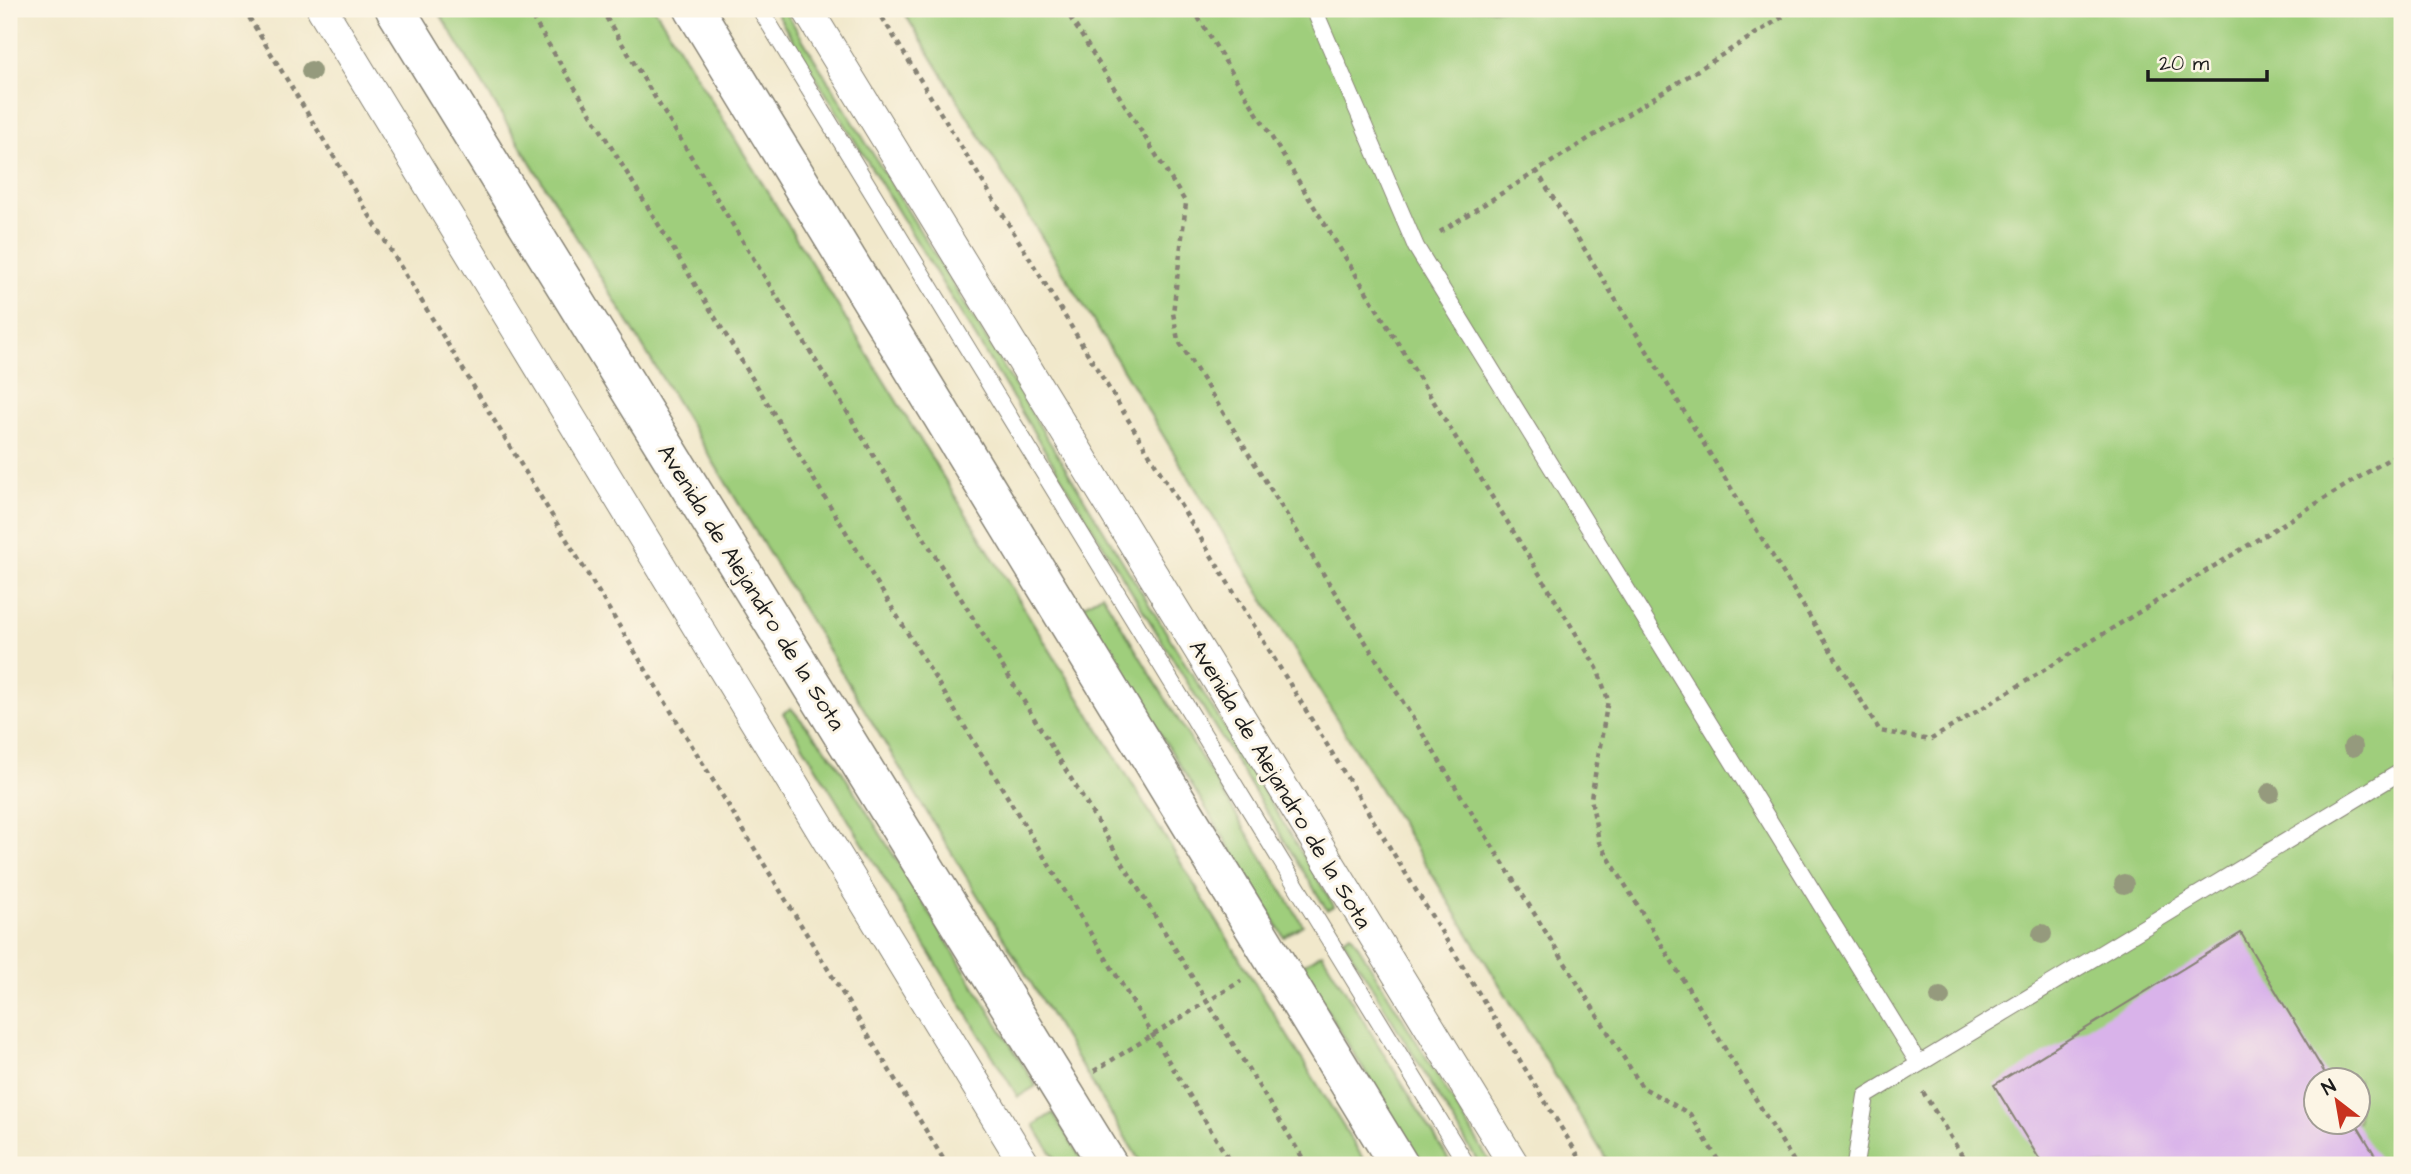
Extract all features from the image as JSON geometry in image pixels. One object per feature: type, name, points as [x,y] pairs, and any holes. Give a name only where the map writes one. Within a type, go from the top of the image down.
[{"type":"main road","name":"Avenida de Alejandro de la Sota","points":[[396,9],[1108,1165]]},
{"type":"main road","points":[[694,9],[1399,1165]]},
{"type":"street","points":[[322,9],[1025,1165]]},
{"type":"street","name":"Avenida de Alejandro de la Sota","points":[[807,9],[1514,1165]]},
{"type":"lane","name":"Avenida de Alejandro de la Sota","points":[[760,9],[1467,1165]]},
{"type":"lane","points":[[1314,9],[1416,247],[1914,1067]]},
{"type":"lane","points":[[1855,1165],[1866,1096],[2402,771]]},
{"type":"path","points":[[244,9],[947,1165]]},
{"type":"path","points":[[527,9],[1233,1165]]},
{"type":"path","points":[[601,9],[1307,1165]]},
{"type":"path","points":[[877,9],[1584,1165]]},
{"type":"path","points":[[1065,9],[1186,203],[1173,313],[1178,340],[1642,1087],[1690,1114],[1721,1165]]},
{"type":"path","points":[[1193,9],[1597,668],[1608,700],[1591,798],[1599,842],[1796,1165]]},
{"type":"path","points":[[1416,247],[1795,9]]},
{"type":"path","points":[[1536,170],[1880,731],[1930,740],[2402,451]]},
{"type":"path","points":[[1090,1073],[1242,980]]},
{"type":"path","points":[[1914,1067],[1968,1165]]},
{"type":"green space","points":[[437,9],[655,9],[1367,1165],[1142,1165]]},
{"type":"green space","points":[[774,9],[784,9],[1334,906],[1327,910]]},
{"type":"green space","points":[[902,9],[2402,9],[2402,1165],[1610,1165]]},
{"type":"green space","points":[[1102,594],[1303,925],[1284,937],[1083,606]]},
{"type":"green space","points":[[791,708],[835,760],[1036,1086],[1018,1097],[783,713]]},
{"type":"green space","points":[[1351,934],[1492,1165],[1480,1165],[1343,939]]},
{"type":"green space","points":[[1322,953],[1452,1165],[1422,1165],[1300,966]]},
{"type":"green space","points":[[1053,1113],[1085,1165],[1059,1165],[1034,1125]]},
{"type":"building","points":[[2241,933],[2321,1066],[2302,1066],[2302,1136],[2363,1136],[2381,1165],[2043,1165],[1994,1085]]}]
